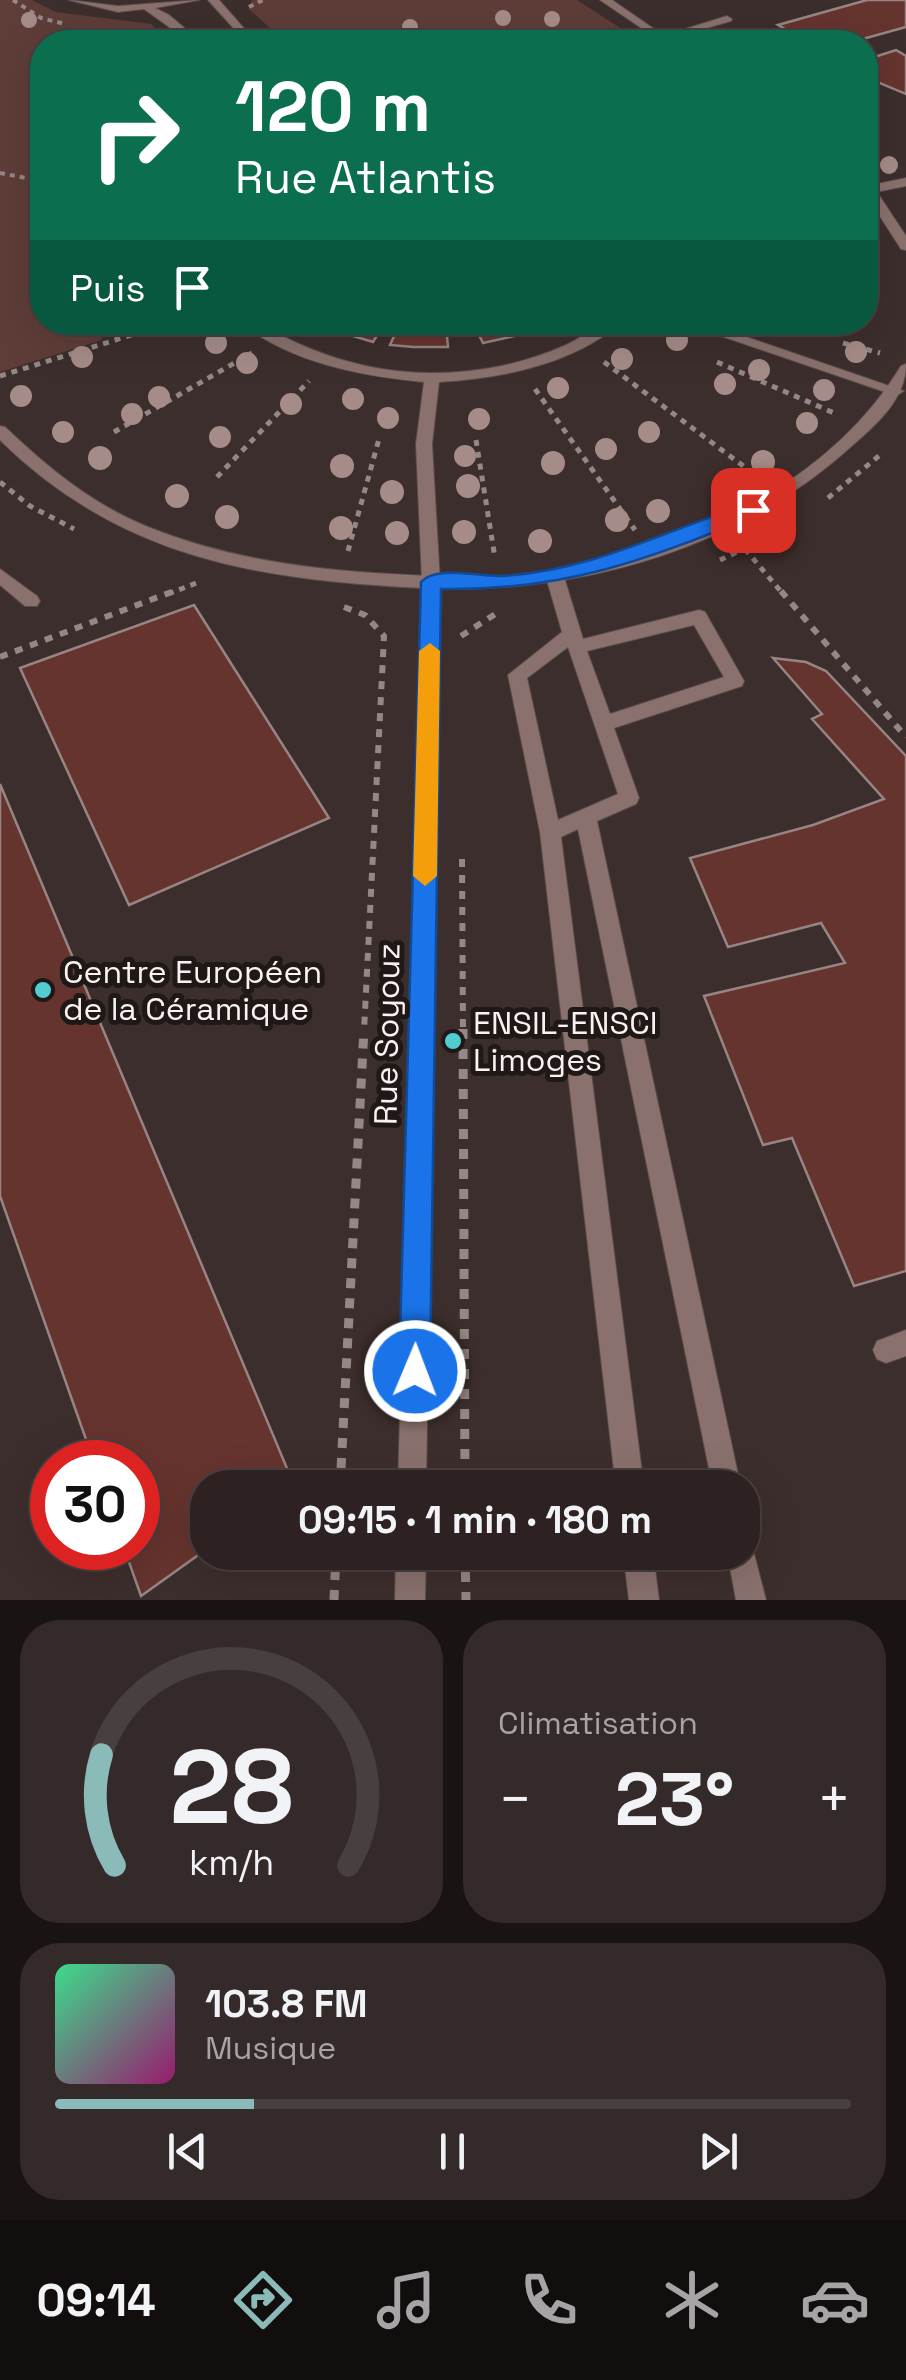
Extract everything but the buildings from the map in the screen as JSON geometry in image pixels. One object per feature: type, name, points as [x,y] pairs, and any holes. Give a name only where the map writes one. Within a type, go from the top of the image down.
[{"type":"street","points":[[74,0],[118,9],[194,0]]},
{"type":"street","points":[[213,0],[240,30]]},
{"type":"street","points":[[606,0],[650,30]]},
{"type":"street","points":[[147,8],[182,30]]},
{"type":"street","points":[[694,30],[726,19]]},
{"type":"street","points":[[878,185],[906,182]]},
{"type":"street","points":[[878,201],[905,241]]},
{"type":"street","points":[[265,335],[351,369],[432,380],[520,367],[583,345],[596,335]]},
{"type":"street","points":[[728,335],[901,392]]},
{"type":"street","points":[[0,432],[24,459],[76,498],[142,530],[216,556],[344,580],[501,583],[555,577],[650,551],[722,525],[784,494],[868,426],[901,392],[906,369]]},
{"type":"street","name":"Rue Soyouz","points":[[412,1470],[431,582],[424,444],[432,380]]},
{"type":"street","points":[[0,575],[31,600]]},
{"type":"street","points":[[550,832],[629,798],[555,577]]},
{"type":"street","points":[[604,724],[735,681],[700,617],[574,641],[517,675],[550,832],[628,1470]]},
{"type":"street","points":[[586,817],[723,1470]]},
{"type":"street","points":[[410,1600],[411,1570]]},
{"type":"street","points":[[640,1570],[644,1600]]},
{"type":"street","points":[[745,1570],[751,1600]]},
{"type":"path","points":[[0,173],[30,179]]},
{"type":"path","points":[[0,376],[131,335]]},
{"type":"path","points":[[114,432],[274,341]]},
{"type":"path","points":[[583,345],[784,494]]},
{"type":"path","points":[[700,354],[840,416]]},
{"type":"path","points":[[216,477],[328,360]]},
{"type":"path","points":[[520,367],[650,551]]},
{"type":"path","points":[[344,580],[378,439]]},
{"type":"path","points":[[476,440],[501,583]]},
{"type":"path","points":[[745,549],[906,737]]},
{"type":"path","points":[[0,657],[199,582]]},
{"type":"path","points":[[335,603],[366,615],[384,636],[341,1470]]},
{"type":"path","points":[[334,1600],[335,1570]]},
{"type":"path","points":[[466,1570],[466,1600]]},
{"type":"shaded area","points":[[0,0],[32,0],[56,12],[151,24],[157,30],[30,30],[30,335],[101,335],[102,340],[0,372]]},
{"type":"shaded area","points":[[252,0],[577,0],[623,30],[272,30],[249,9]]},
{"type":"slow traffic","points":[[425,876],[430,651]]},
{"type":"place","name":"Centre Européen de la Céramique","points":[[43,990]]},
{"type":"place","name":"ENSIL-ENSCI Limoges","points":[[453,1041]]},
{"type":"route","points":[[415,1371],[431,582],[501,583],[555,577],[650,551],[753,510]]}]
